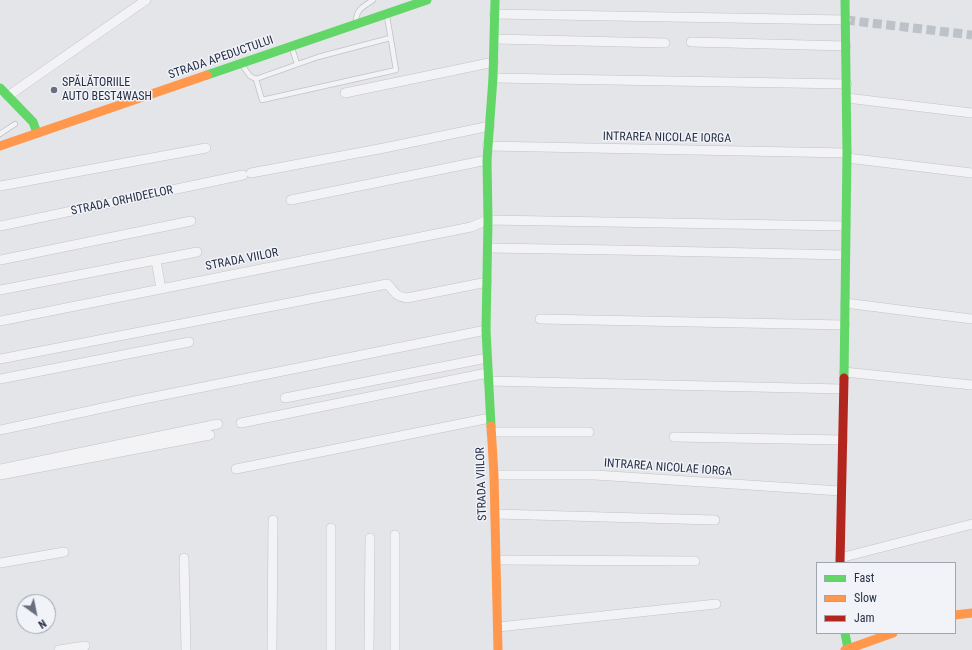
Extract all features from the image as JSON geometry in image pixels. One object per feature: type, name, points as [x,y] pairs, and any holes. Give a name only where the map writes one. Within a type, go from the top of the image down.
[{"type":"street","points":[[8,96],[146,0]]},
{"type":"street","name":"STRADA APEDUCTULUI","points":[[0,146],[427,0]]},
{"type":"street","name":"STRADA VIILOR","points":[[494,0],[494,62],[490,126],[487,146],[488,248],[486,330],[494,475],[498,650]]},
{"type":"street","points":[[845,0],[847,156],[840,561],[972,524]]},
{"type":"street","points":[[494,14],[846,20]]},
{"type":"street","points":[[495,39],[665,43]]},
{"type":"street","points":[[692,42],[846,46]]},
{"type":"street","points":[[345,93],[494,62]]},
{"type":"street","points":[[493,78],[847,84]]},
{"type":"street","points":[[0,88],[33,122],[37,133]]},
{"type":"street","points":[[847,98],[972,112]]},
{"type":"street","name":"STRADA ORHIDEELOR","points":[[0,226],[247,174],[490,126]]},
{"type":"street","name":"INTRAREA NICOLAE IORGA","points":[[487,146],[847,156],[972,173]]},
{"type":"street","points":[[0,186],[206,148]]},
{"type":"street","points":[[292,200],[487,160]]},
{"type":"street","points":[[488,220],[846,226]]},
{"type":"street","name":"STRADA VIILOR","points":[[0,321],[470,227],[488,220]]},
{"type":"street","points":[[0,260],[191,221]]},
{"type":"street","points":[[488,248],[845,255]]},
{"type":"street","points":[[0,290],[197,252]]},
{"type":"street","points":[[156,260],[162,289]]},
{"type":"street","points":[[0,359],[387,284],[395,294],[400,297],[407,298],[487,282]]},
{"type":"street","points":[[845,303],[972,319]]},
{"type":"street","points":[[540,318],[845,325]]},
{"type":"street","points":[[0,430],[486,330]]},
{"type":"street","points":[[0,379],[189,342]]},
{"type":"street","points":[[285,398],[487,358]]},
{"type":"street","points":[[844,372],[972,385]]},
{"type":"street","points":[[241,423],[488,377],[844,389]]},
{"type":"street","points":[[236,469],[490,418]]},
{"type":"street","points":[[0,468],[218,424]]},
{"type":"street","points":[[491,432],[589,432]]},
{"type":"street","points":[[0,475],[210,435]]},
{"type":"street","points":[[674,437],[843,440]]},
{"type":"street","name":"INTRAREA NICOLAE IORGA","points":[[494,475],[595,475],[841,491]]},
{"type":"street","points":[[495,514],[714,520]]},
{"type":"street","points":[[272,650],[273,520]]},
{"type":"street","points":[[331,528],[331,650]]},
{"type":"street","points":[[395,534],[395,650]]},
{"type":"street","points":[[369,650],[370,538]]},
{"type":"street","points":[[0,563],[64,552]]},
{"type":"street","points":[[184,558],[186,650]]},
{"type":"street","points":[[496,560],[695,561]]},
{"type":"street","points":[[498,627],[716,604]]},
{"type":"street","points":[[956,615],[972,613]]},
{"type":"street","points":[[845,634],[847,649],[890,634]]},
{"type":"street","points":[[59,650],[85,646]]},
{"type":"lane","points":[[356,24],[356,15],[364,2],[373,0]]},
{"type":"lane","points":[[256,79],[262,100],[396,70],[386,14]]},
{"type":"lane","points":[[241,63],[250,76],[256,79],[318,57],[390,38]]},
{"type":"lane","points":[[291,46],[297,64]]},
{"type":"lane","points":[[0,134],[15,124]]},
{"type":"tunnel","points":[[846,20],[972,35]]},
{"type":"traffic: fast","points":[[207,75],[427,0]]},
{"type":"traffic: fast","points":[[491,426],[486,330],[488,220],[487,160],[493,78],[495,0]]},
{"type":"traffic: fast","points":[[844,378],[847,153],[845,0]]},
{"type":"traffic: fast","points":[[0,88],[33,122],[37,133]]},
{"type":"traffic: fast","points":[[845,634],[848,649]]},
{"type":"traffic: slow","points":[[0,146],[207,75]]},
{"type":"traffic: slow","points":[[491,426],[494,475],[498,650]]},
{"type":"traffic: slow","points":[[956,615],[972,613]]},
{"type":"traffic: slow","points":[[845,650],[890,634]]},
{"type":"traffic: jam","points":[[840,562],[844,378]]},
{"type":"place","name":"SPĂLĂTORIILE AUTO BEST4WASH","points":[[54,90]]}]
